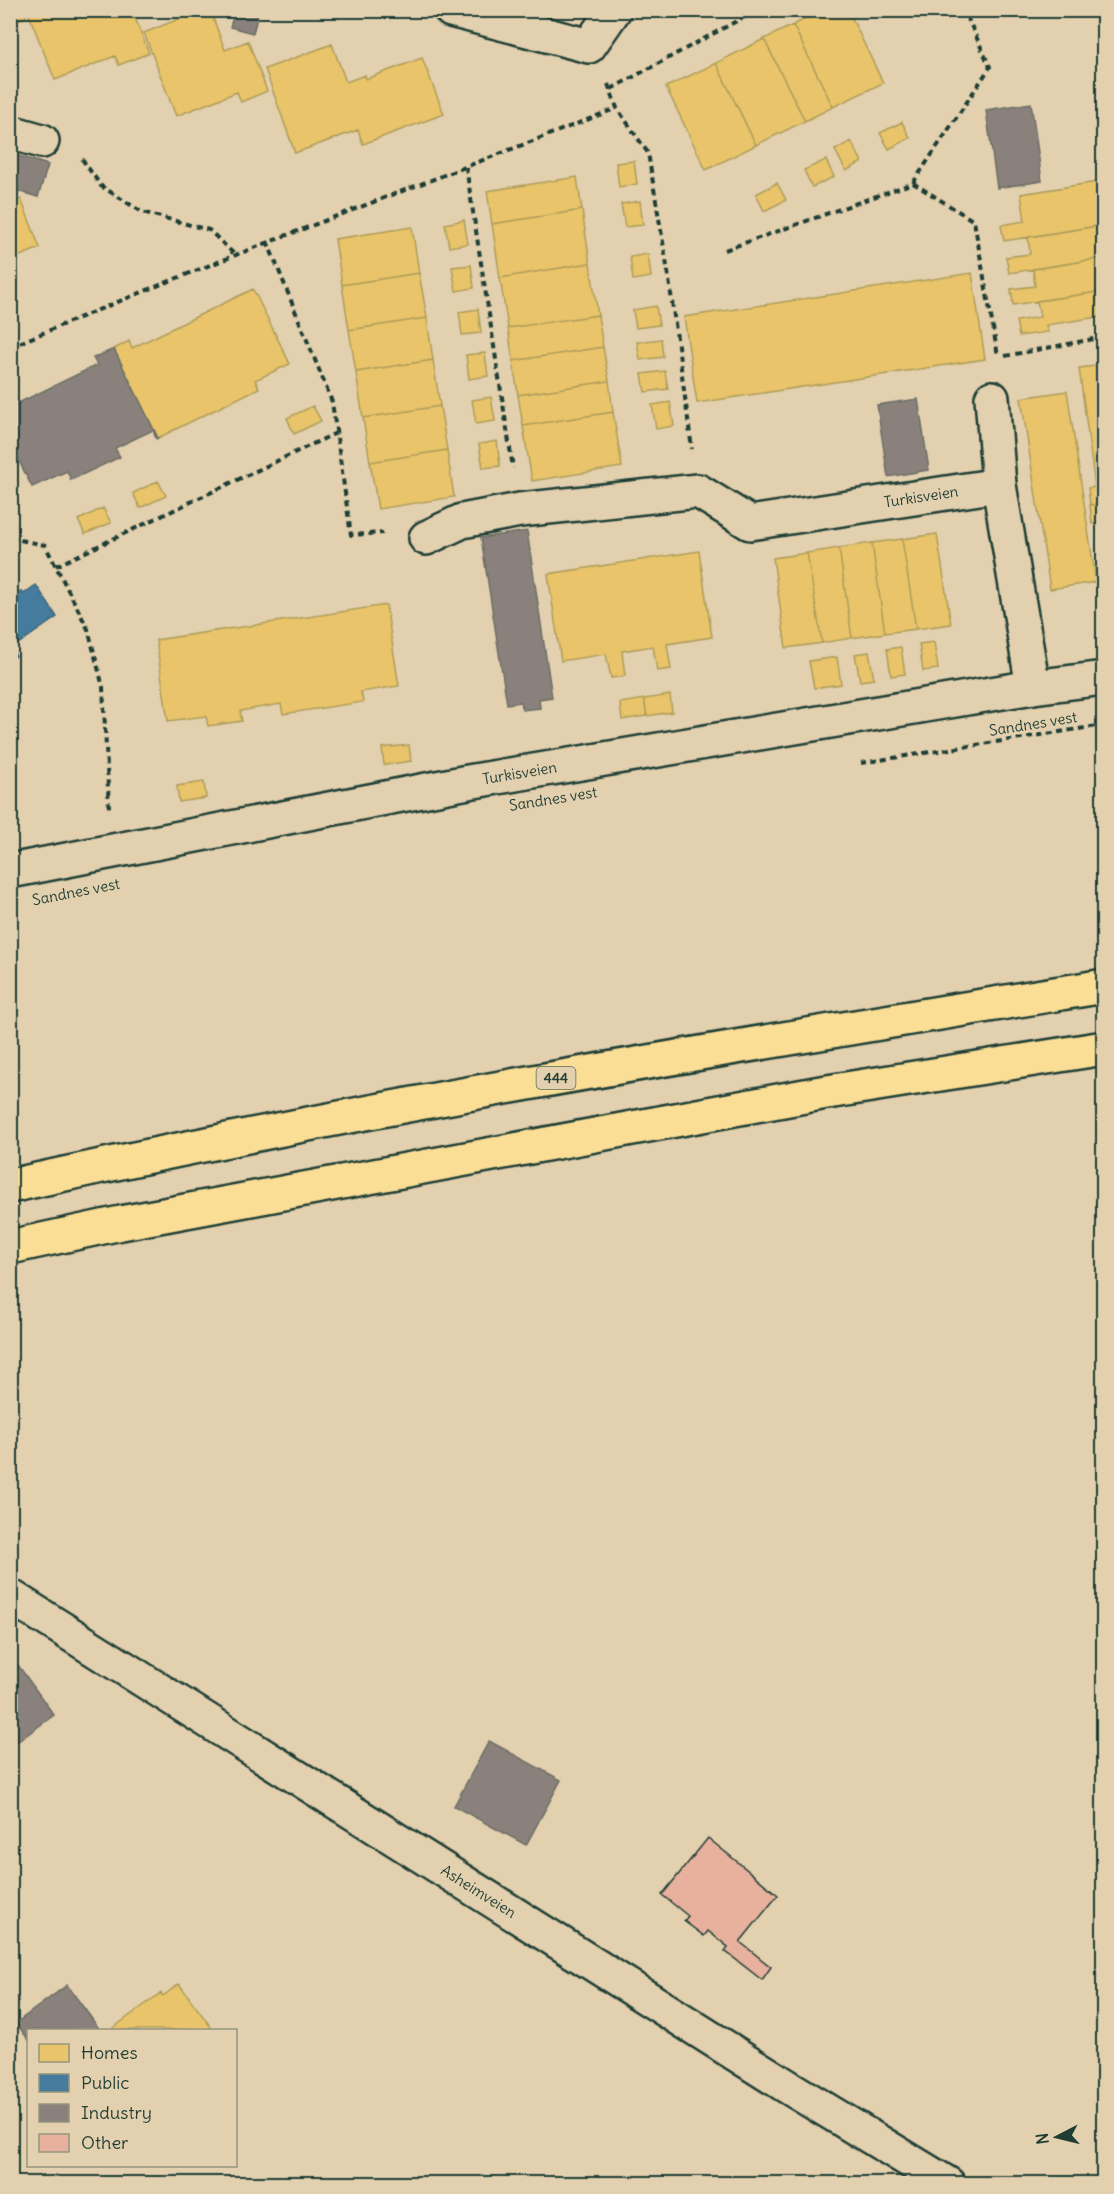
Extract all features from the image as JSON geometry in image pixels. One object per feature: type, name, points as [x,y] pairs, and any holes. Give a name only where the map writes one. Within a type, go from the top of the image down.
[{"type":"highway","name":"444","points":[[10,1186],[125,1160],[630,1064],[1104,986]]},
{"type":"highway","points":[[10,1247],[121,1222],[821,1093],[1104,1048]]},
{"type":"street","points":[[451,10],[589,46],[614,10]]},
{"type":"street","points":[[10,132],[42,141]]},
{"type":"street","points":[[992,398],[999,485],[1033,687]]},
{"type":"street","name":"Turkisveien","points":[[698,492],[750,523],[999,485]]},
{"type":"street","points":[[426,538],[462,521],[520,510],[698,492]]},
{"type":"street","name":"Turkisveien","points":[[10,871],[468,782],[1033,687],[1104,678]]},
{"type":"street","name":"Asheimveien","points":[[10,1596],[785,2085],[948,2184]]},
{"type":"path","points":[[611,89],[757,10]]},
{"type":"path","points":[[725,249],[913,183],[990,67],[964,10]]},
{"type":"path","points":[[10,347],[267,241],[617,108],[648,153],[668,272],[698,492]]},
{"type":"path","points":[[42,141],[80,157],[102,186],[142,212],[209,230],[234,254]]},
{"type":"path","points":[[466,167],[520,510]]},
{"type":"path","points":[[913,183],[974,221],[999,357],[992,398]]},
{"type":"path","points":[[267,241],[332,402],[351,535],[380,533],[426,538]]},
{"type":"path","points":[[999,357],[1104,337]]},
{"type":"path","points":[[56,566],[336,433]]},
{"type":"path","points":[[10,538],[45,545],[88,629],[103,687],[111,852]]},
{"type":"path","name":"Sandnes vest","points":[[855,764],[1104,725]]},
{"type":"building: Homes","points":[[10,10],[24,10],[26,17],[10,23]]},
{"type":"building: Homes","points":[[27,10],[107,12],[132,10],[149,53],[119,65],[115,56],[55,80]]},
{"type":"building: Homes","points":[[201,10],[210,10],[225,50],[248,41],[267,91],[241,102],[237,92],[176,116],[144,33]]},
{"type":"building: Homes","points":[[822,10],[848,10],[883,83],[833,107],[793,25]]},
{"type":"building: Homes","points":[[793,25],[833,107],[805,121],[764,39]]},
{"type":"building: Homes","points":[[764,39],[805,121],[756,145],[716,63]]},
{"type":"building: Homes","points":[[332,44],[346,82],[365,75],[366,79],[422,58],[444,114],[363,144],[358,130],[295,153],[265,69]]},
{"type":"building: Homes","points":[[716,63],[756,145],[706,170],[666,87]]},
{"type":"building: Homes","points":[[902,122],[910,138],[889,149],[880,133]]},
{"type":"building: Homes","points":[[851,141],[862,162],[846,171],[835,150]]},
{"type":"building: Homes","points":[[826,160],[834,177],[812,187],[804,170]]},
{"type":"building: Homes","points":[[634,161],[637,184],[619,187],[616,163]]},
{"type":"building: Homes","points":[[577,177],[582,210],[492,224],[487,191]]},
{"type":"building: Homes","points":[[1104,181],[1104,225],[1004,241],[1001,225],[1025,221],[1021,194]]},
{"type":"building: Homes","points":[[777,183],[786,200],[764,211],[756,194]]},
{"type":"building: Homes","points":[[21,199],[40,248],[10,260],[10,203]]},
{"type":"building: Homes","points":[[640,201],[643,225],[625,227],[621,204]]},
{"type":"building: Homes","points":[[582,210],[590,263],[500,278],[492,224]]},
{"type":"building: Homes","points":[[464,220],[468,244],[449,247],[445,224]]},
{"type":"building: Homes","points":[[1104,225],[1104,258],[1009,273],[1006,257],[1030,254],[1028,237]]},
{"type":"building: Homes","points":[[412,227],[419,273],[342,285],[335,239]]},
{"type":"building: Homes","points":[[648,254],[651,277],[633,280],[630,257]]},
{"type":"building: Homes","points":[[1104,258],[1104,291],[1013,305],[1011,289],[1035,286],[1033,269]]},
{"type":"building: Homes","points":[[590,263],[598,315],[508,328],[500,278]]},
{"type":"building: Homes","points":[[471,265],[474,288],[456,291],[452,267]]},
{"type":"building: Homes","points":[[419,273],[427,318],[349,330],[342,285]]},
{"type":"building: Homes","points":[[972,273],[985,359],[697,403],[684,317]]},
{"type":"building: Homes","points":[[253,289],[290,364],[255,380],[259,388],[158,438],[114,349],[129,341],[132,348]]},
{"type":"building: Homes","points":[[1104,291],[1104,316],[1046,325],[1048,332],[1019,336],[1016,321],[1040,317],[1037,301]]},
{"type":"building: Homes","points":[[656,306],[659,325],[636,328],[633,310]]},
{"type":"building: Homes","points":[[478,309],[481,333],[462,335],[459,312]]},
{"type":"building: Homes","points":[[598,315],[603,347],[513,361],[508,328]]},
{"type":"building: Homes","points":[[427,318],[433,360],[356,372],[349,330]]},
{"type":"building: Homes","points":[[661,339],[663,357],[640,360],[637,342]]},
{"type":"building: Homes","points":[[603,347],[609,381],[518,395],[513,361]]},
{"type":"building: Homes","points":[[485,353],[488,376],[469,379],[466,355]]},
{"type":"building: Homes","points":[[433,360],[440,406],[363,418],[356,372]]},
{"type":"building: Homes","points":[[1104,365],[1104,503],[1090,505],[1088,488],[1095,487],[1079,368]]},
{"type":"building: Homes","points":[[665,371],[668,389],[645,392],[642,374]]},
{"type":"building: Homes","points":[[609,381],[613,412],[523,426],[518,395]]},
{"type":"building: Homes","points":[[1067,391],[1096,582],[1050,589],[1021,398]]},
{"type":"building: Homes","points":[[491,397],[495,421],[476,424],[472,400]]},
{"type":"building: Homes","points":[[670,402],[674,426],[656,429],[652,405]]},
{"type":"building: Homes","points":[[313,406],[321,421],[294,434],[287,418]]},
{"type":"building: Homes","points":[[440,406],[447,450],[370,462],[363,418]]},
{"type":"building: Homes","points":[[613,412],[622,467],[532,481],[523,426]]},
{"type":"building: Homes","points":[[497,441],[500,466],[483,468],[479,444]]},
{"type":"building: Homes","points":[[447,450],[454,497],[378,509],[370,462]]},
{"type":"building: Homes","points":[[158,481],[166,496],[140,508],[133,493]]},
{"type":"building: Homes","points":[[1104,503],[1104,539],[1102,523],[1092,524],[1090,505]]},
{"type":"building: Homes","points":[[103,508],[111,523],[85,534],[78,520]]},
{"type":"building: Homes","points":[[937,534],[951,624],[916,629],[902,539]]},
{"type":"building: Homes","points":[[902,539],[916,629],[885,633],[872,543]]},
{"type":"building: Homes","points":[[872,543],[885,633],[852,638],[839,548]]},
{"type":"building: Homes","points":[[839,548],[852,638],[822,643],[807,553]]},
{"type":"building: Homes","points":[[699,551],[712,637],[667,644],[671,669],[657,671],[653,646],[622,651],[625,676],[611,678],[606,654],[561,661],[548,574]]},
{"type":"building: Homes","points":[[807,553],[822,643],[786,648],[773,558]]},
{"type":"building: Homes","points":[[386,605],[399,686],[361,692],[363,702],[283,714],[281,704],[240,711],[242,721],[208,726],[206,716],[168,721],[156,640]]},
{"type":"building: Homes","points":[[934,642],[938,669],[923,671],[919,644]]},
{"type":"building: Homes","points":[[901,647],[905,674],[891,676],[887,649]]},
{"type":"building: Homes","points":[[869,652],[874,679],[860,681],[855,654]]},
{"type":"building: Homes","points":[[837,657],[841,684],[814,688],[809,661]]},
{"type":"building: Homes","points":[[670,695],[672,712],[647,716],[644,699]]},
{"type":"building: Homes","points":[[644,699],[647,716],[622,720],[620,703]]},
{"type":"building: Homes","points":[[409,745],[411,761],[384,765],[382,748]]},
{"type":"building: Homes","points":[[204,782],[206,798],[179,802],[177,786]]},
{"type":"building: Homes","points":[[179,1984],[211,2027],[208,2029],[111,2029],[161,1993],[163,1996]]},
{"type":"building: Public","points":[[36,585],[57,617],[11,649],[16,656],[10,660],[10,597],[21,591],[23,594]]},
{"type":"building: Industry","points":[[235,10],[259,10],[253,33],[230,27]]},
{"type":"building: Industry","points":[[1031,103],[1042,181],[997,188],[986,110]]},
{"type":"building: Industry","points":[[10,153],[48,165],[38,197],[10,189]]},
{"type":"building: Industry","points":[[114,349],[158,438],[156,439],[153,430],[115,448],[120,457],[71,480],[67,471],[32,487],[10,443],[10,407],[97,365],[93,358]]},
{"type":"building: Industry","points":[[918,399],[929,470],[888,477],[877,405]]},
{"type":"building: Industry","points":[[527,531],[552,697],[539,699],[540,708],[522,710],[521,702],[507,704],[481,538]]},
{"type":"building: Industry","points":[[15,1661],[54,1715],[10,1747],[10,1664]]},
{"type":"building: Industry","points":[[489,1741],[561,1780],[526,1845],[454,1806]]},
{"type":"building: Industry","points":[[67,1985],[99,2029],[27,2029],[27,2038],[16,2023]]},
{"type":"building: Other","points":[[708,1838],[778,1895],[740,1942],[771,1967],[762,1980],[725,1951],[728,1947],[708,1931],[704,1936],[684,1921],[688,1916],[662,1895]]}]
